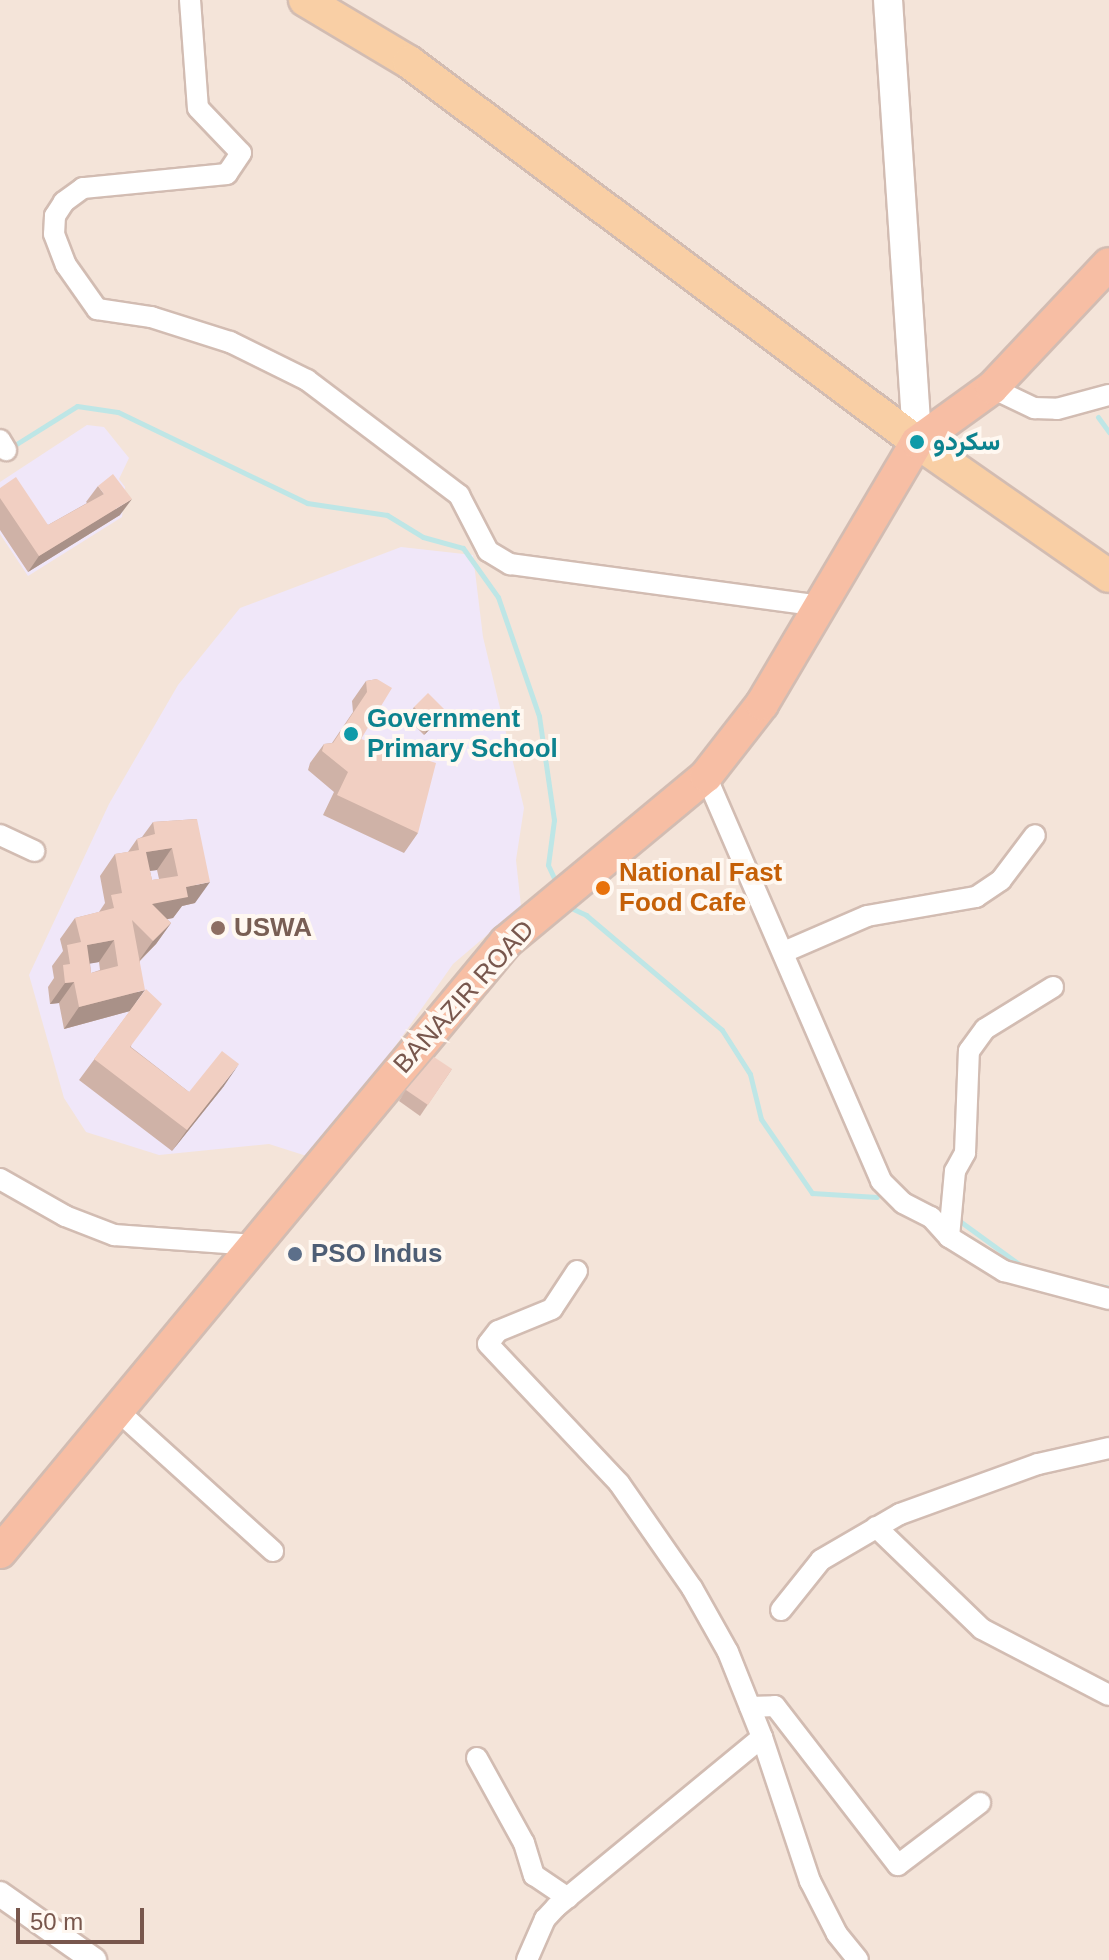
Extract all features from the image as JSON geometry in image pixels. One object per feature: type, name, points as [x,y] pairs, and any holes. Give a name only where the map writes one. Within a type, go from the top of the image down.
[{"type":"highway","points":[[917,442],[992,388],[1109,264]]},
{"type":"highway","name":"BANAZIR ROAD","points":[[0,1552],[506,942],[706,776],[762,704],[917,442]]},
{"type":"main road","points":[[305,0],[409,62],[917,442],[1109,576]]},
{"type":"main road","points":[[888,0],[917,442]]},
{"type":"street","points":[[190,0],[198,108],[241,153],[227,174],[83,188],[64,202],[55,216],[54,234],[66,265],[97,309],[151,317],[230,342],[307,380],[459,495],[488,551],[510,564],[820,606]]},
{"type":"street","points":[[992,388],[1034,408],[1072,406],[1109,395]]},
{"type":"street","points":[[706,776],[881,1181],[903,1203],[931,1217],[949,1237],[1019,1278],[1109,1299]]},
{"type":"street","points":[[0,835],[35,851]]},
{"type":"street","points":[[784,952],[867,916],[976,897],[1001,880],[1035,835]]},
{"type":"street","points":[[949,1237],[955,1171],[965,1153],[969,1051],[985,1029],[1053,987]]},
{"type":"street","points":[[0,1179],[65,1216],[114,1235],[255,1245]]},
{"type":"street","points":[[577,1271],[552,1309],[498,1331],[488,1344],[507,1370],[619,1483],[661,1540],[728,1652],[762,1737],[810,1881],[837,1934],[858,1960]]},
{"type":"street","points":[[118,1411],[273,1551]]},
{"type":"street","points":[[781,1610],[821,1560],[876,1527],[965,1487],[1109,1448]]},
{"type":"street","points":[[876,1527],[982,1629],[1109,1695]]},
{"type":"street","points":[[750,1707],[775,1706],[898,1865],[980,1803]]},
{"type":"street","points":[[527,1960],[545,1919],[762,1737]]},
{"type":"street","points":[[477,1758],[524,1843],[534,1875],[568,1898]]},
{"type":"street","points":[[0,1894],[94,1960]]},
{"type":"shaded area","points":[[0,0],[1109,0],[1109,1960],[0,1960]]},
{"type":"shaded area","points":[[87,425],[104,427],[129,458],[119,479],[125,487],[122,517],[28,576],[0,534],[0,482]]},
{"type":"shaded area","points":[[401,547],[473,555],[483,637],[524,808],[516,860],[521,906],[453,964],[316,1159],[269,1144],[159,1155],[86,1132],[64,1098],[29,975],[109,804],[178,685],[240,608]]},
{"type":"building","points":[[113,474],[132,499],[39,556],[0,498],[0,488],[16,477],[48,525],[104,494],[98,486]]},
{"type":"building","points":[[377,679],[392,688],[361,739],[436,763],[418,833],[337,795],[348,772],[322,751],[324,744],[333,743],[367,692],[366,681]]},
{"type":"building","points":[[428,693],[445,710],[431,724],[414,707]]},
{"type":"building","points":[[197,819],[210,882],[186,887],[188,897],[152,904],[171,923],[153,941],[132,920],[145,990],[79,1007],[74,982],[65,983],[63,965],[70,964],[67,945],[81,942],[75,918],[114,908],[111,895],[122,893],[115,854],[139,850],[137,839],[155,834],[153,822]],"holes":[[[172,848],[178,876],[152,880],[146,852]],[[114,940],[118,966],[91,973],[87,945]]]},
{"type":"building","points":[[146,989],[162,1004],[130,1047],[189,1092],[222,1051],[239,1064],[187,1130],[94,1059]]},
{"type":"building","points":[[434,1057],[452,1069],[428,1105],[406,1090]]},
{"type":"waterway","points":[[10,448],[77,406],[118,412],[307,503],[387,515],[423,537],[463,548],[498,597],[539,716],[554,820],[548,865],[554,878]]},
{"type":"waterway","points":[[1098,417],[1109,432]]},
{"type":"waterway","points":[[569,907],[586,915],[722,1030],[750,1074],[761,1119],[812,1193],[877,1197]]},
{"type":"waterway","points":[[906,1195],[945,1213]]},
{"type":"waterway","points":[[961,1222],[1023,1267]]},
{"type":"waterway","points":[[1094,1285],[1109,1288]]},
{"type":"place","name":"سکردو","points":[[917,442]]},
{"type":"place","name":"Government Primary School","points":[[351,734]]},
{"type":"place","name":"National Fast Food Cafe","points":[[603,888]]},
{"type":"place","name":"USWA","points":[[218,928]]},
{"type":"place","name":"PSO Indus","points":[[295,1254]]}]
